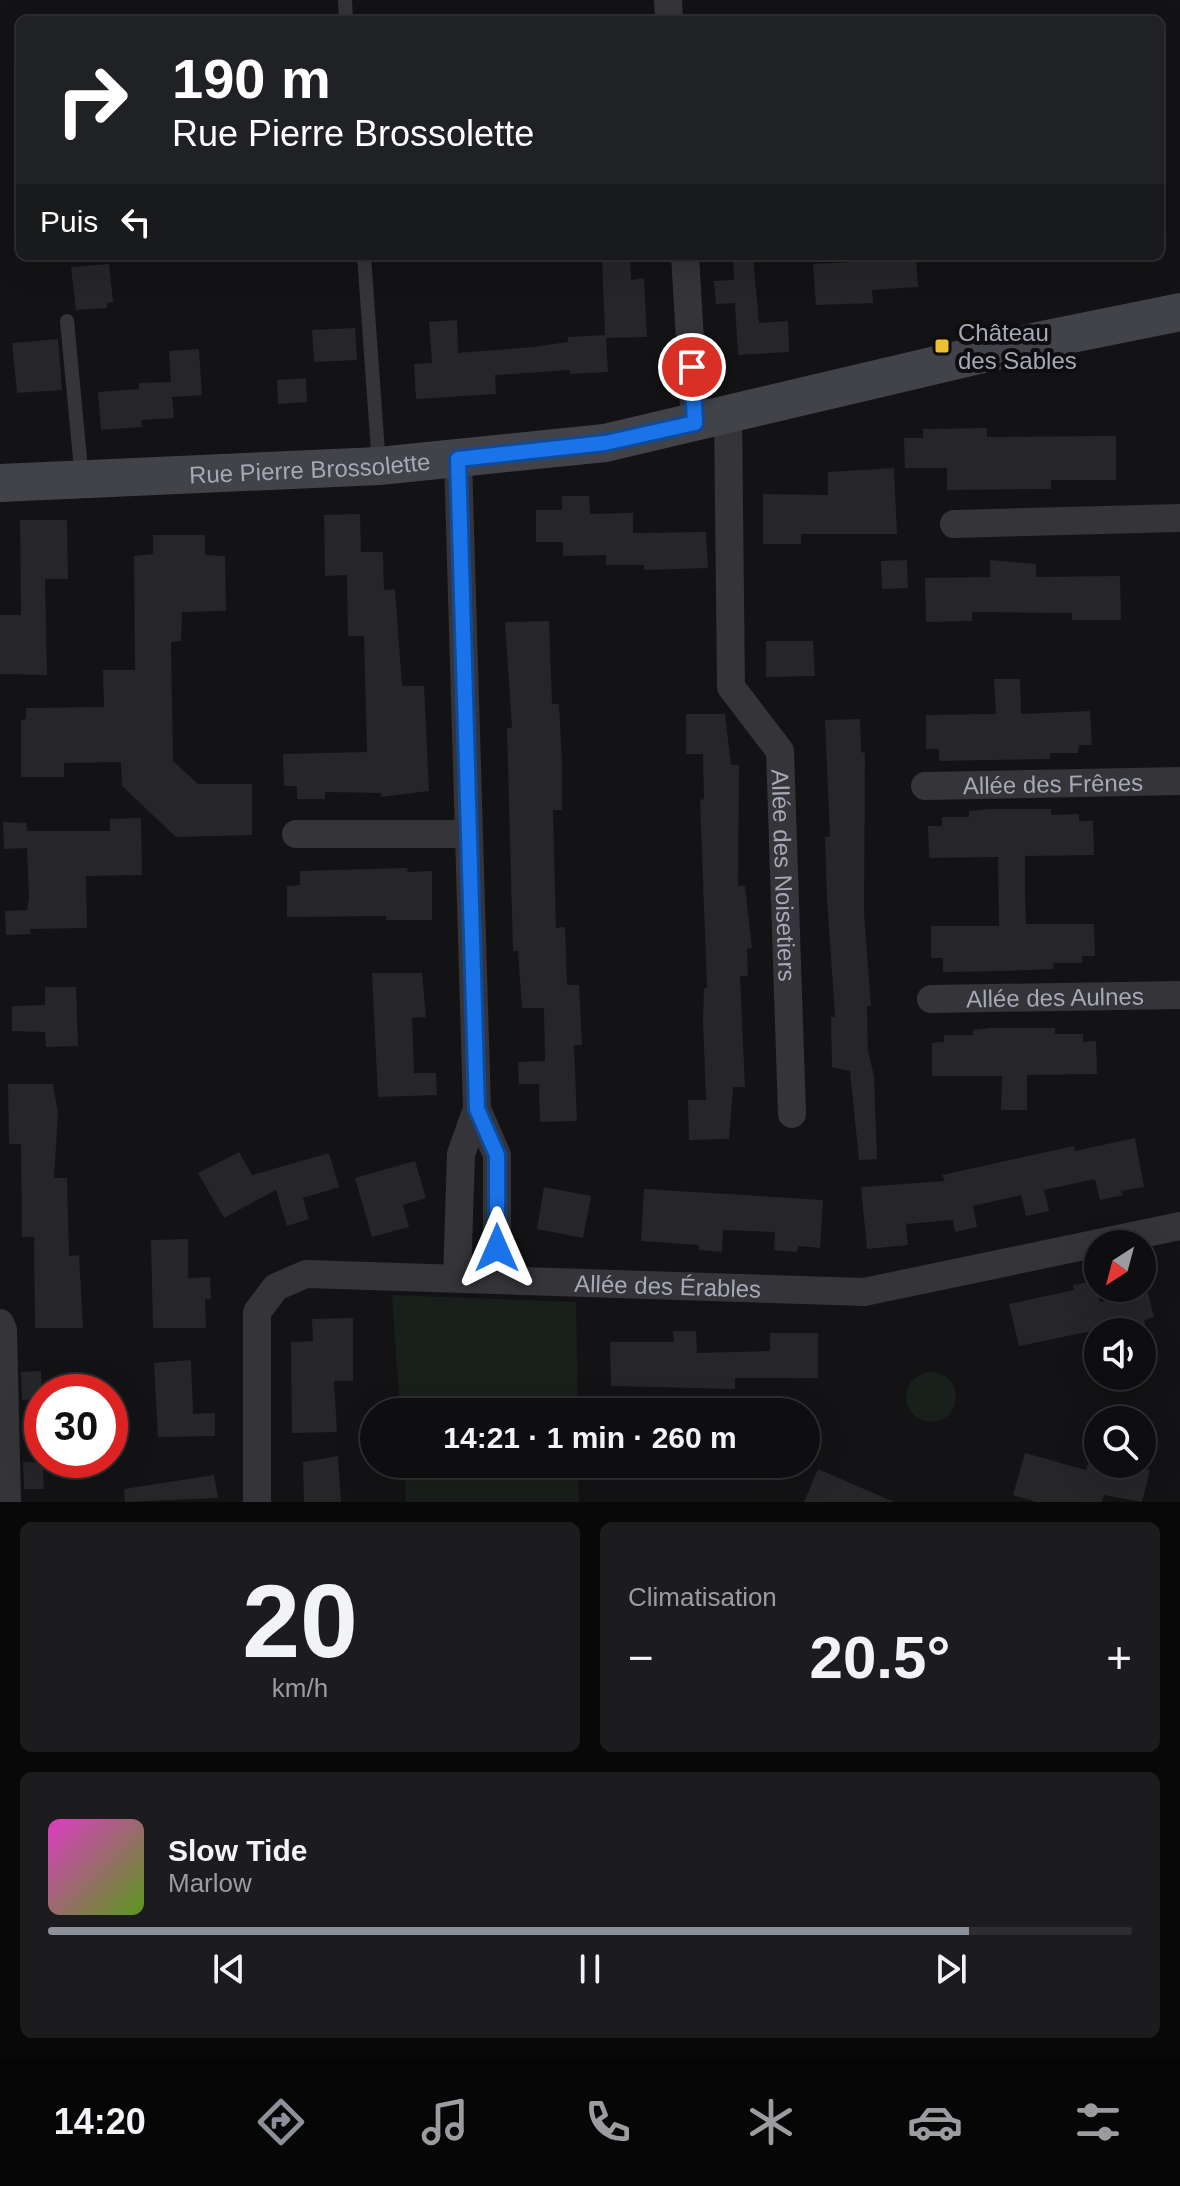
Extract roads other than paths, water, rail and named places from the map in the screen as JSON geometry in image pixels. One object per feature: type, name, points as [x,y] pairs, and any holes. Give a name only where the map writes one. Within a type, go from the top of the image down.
[{"type":"street","name":"Allée des Noisetiers","points":[[686,260],[712,419],[731,687],[780,751],[792,1114]]},
{"type":"street","name":"Rue Pierre Brossolette","points":[[0,483],[379,466],[605,443],[1042,340],[1180,312]]},
{"type":"street","points":[[457,1278],[461,1154],[477,1109],[458,459]]},
{"type":"street","points":[[954,524],[1180,518]]},
{"type":"street","name":"Allée des Frênes","points":[[925,786],[1180,781]]},
{"type":"street","points":[[296,834],[469,834]]},
{"type":"street","name":"Allée des Aulnes","points":[[931,999],[1180,995]]},
{"type":"street","points":[[477,1109],[497,1155],[497,1279]]},
{"type":"street","name":"Allée des Érables","points":[[257,1502],[257,1312],[276,1287],[306,1274],[864,1292],[1180,1226]]},
{"type":"street","points":[[0,1323],[3,1330],[7,1502]]},
{"type":"lane","points":[[364,260],[379,466]]},
{"type":"lane","points":[[67,321],[82,480]]},
{"type":"place","name":"Château des Sables","points":[[942,346]]}]
